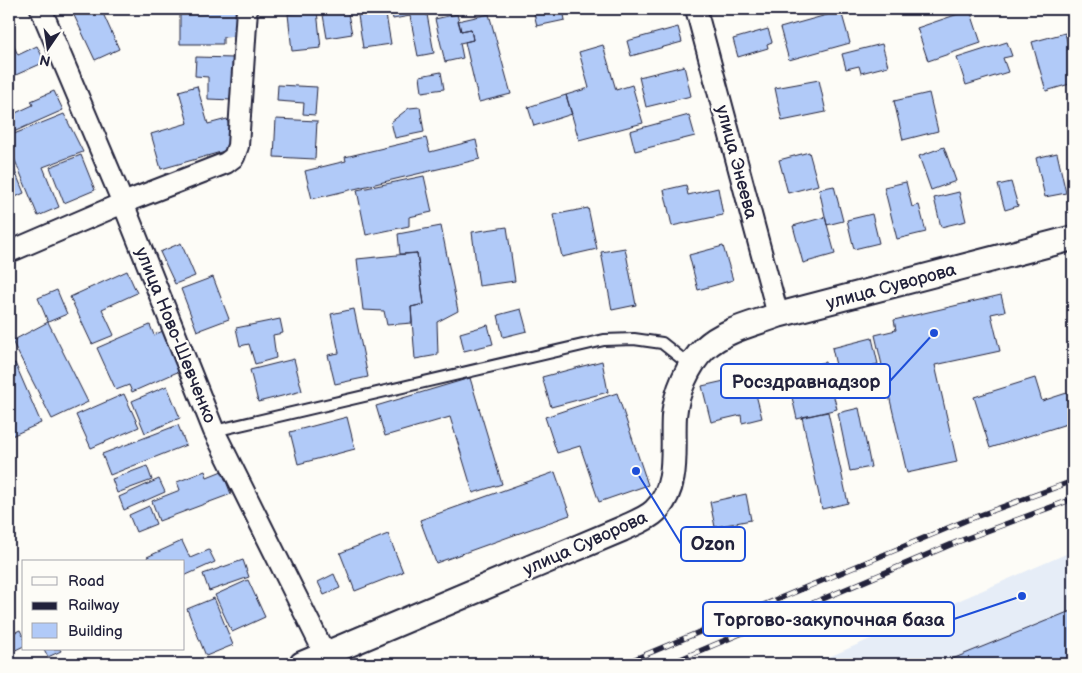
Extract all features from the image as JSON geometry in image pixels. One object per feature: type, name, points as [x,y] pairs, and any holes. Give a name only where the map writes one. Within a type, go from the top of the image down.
[{"type":"street","name":"улица Ново-Шевченко","points":[[41,9],[123,203],[214,430],[325,654]]},
{"type":"street","points":[[9,252],[123,203],[226,163],[234,157],[238,146],[247,9]]},
{"type":"street","name":"улица Энеева","points":[[696,9],[778,315]]},
{"type":"street","name":"улица Суворова","points":[[302,664],[622,529],[654,513],[662,503],[669,487],[674,458],[674,415],[678,396],[691,366],[706,348],[719,339],[736,330],[778,315],[1073,238]]},
{"type":"lane","points":[[214,430],[604,340],[634,339],[662,343],[691,366]]},
{"type":"shaded area","points":[[1073,551],[1073,664],[813,664],[868,640]]},
{"type":"building","points":[[71,9],[101,9],[119,49],[95,60]]},
{"type":"building","points":[[180,9],[237,9],[237,36],[223,37],[223,44],[180,44]]},
{"type":"building","points":[[322,9],[347,9],[352,34],[327,38]]},
{"type":"building","points":[[357,9],[385,9],[391,44],[363,48]]},
{"type":"building","points":[[391,9],[426,9],[434,53],[418,56],[410,16],[393,19]]},
{"type":"building","points":[[460,9],[483,9],[461,14]]},
{"type":"building","points":[[533,9],[563,9],[565,20],[537,26]]},
{"type":"building","points":[[970,10],[981,43],[928,61],[917,28]]},
{"type":"building","points":[[317,11],[321,48],[292,51],[288,14]]},
{"type":"building","points":[[841,11],[850,43],[789,60],[780,28]]},
{"type":"building","points":[[457,14],[461,31],[471,29],[473,40],[460,43],[463,58],[445,62],[435,19]]},
{"type":"building","points":[[489,14],[511,94],[479,102],[465,42],[473,40],[471,29],[461,31],[458,21]]},
{"type":"building","points":[[678,27],[682,42],[631,56],[627,41]]},
{"type":"building","points":[[768,29],[772,42],[767,44],[768,48],[738,57],[733,39]]},
{"type":"building","points":[[1065,33],[1073,62],[1073,83],[1046,91],[1032,42]]},
{"type":"building","points":[[12,42],[18,55],[37,46],[45,62],[9,78],[9,44]]},
{"type":"building","points":[[1007,42],[1012,56],[1003,58],[1008,72],[966,85],[957,58]]},
{"type":"building","points":[[882,44],[888,66],[861,73],[859,66],[846,69],[842,54]]},
{"type":"building","points":[[603,45],[616,90],[632,85],[643,123],[579,140],[566,95],[589,88],[579,52]]},
{"type":"building","points":[[196,57],[234,58],[232,100],[208,99],[208,77],[195,76]]},
{"type":"building","points":[[684,66],[691,96],[646,107],[639,77]]},
{"type":"building","points":[[441,72],[444,89],[422,92],[420,76]]},
{"type":"building","points":[[819,80],[826,112],[782,121],[775,88]]},
{"type":"building","points":[[278,85],[317,87],[315,115],[303,114],[304,103],[277,101]]},
{"type":"building","points":[[197,86],[208,124],[227,119],[235,148],[161,169],[151,134],[188,123],[179,91]]},
{"type":"building","points":[[54,91],[63,110],[9,134],[9,116],[33,105],[31,101]]},
{"type":"building","points":[[929,93],[938,131],[903,140],[894,101]]},
{"type":"building","points":[[566,95],[572,114],[534,126],[528,107]]},
{"type":"building","points":[[420,107],[424,132],[395,138],[391,122],[409,108]]},
{"type":"building","points":[[64,114],[83,152],[43,167],[59,207],[38,216],[9,146],[9,136]]},
{"type":"building","points":[[689,115],[695,136],[635,151],[630,131]]},
{"type":"building","points":[[276,119],[317,121],[315,159],[274,157]]},
{"type":"building","points":[[426,138],[430,152],[476,140],[480,159],[312,199],[305,171],[346,161],[345,157]]},
{"type":"building","points":[[944,147],[956,181],[931,190],[919,156]]},
{"type":"building","points":[[809,152],[818,185],[788,193],[779,160]]},
{"type":"building","points":[[1057,153],[1066,193],[1045,197],[1036,158]]},
{"type":"building","points":[[81,155],[95,190],[64,203],[50,167]]},
{"type":"building","points":[[9,157],[24,193],[9,200]]},
{"type":"building","points":[[424,176],[432,212],[409,217],[409,226],[366,235],[357,190]]},
{"type":"building","points":[[906,182],[912,207],[919,205],[926,232],[897,239],[884,187]]},
{"type":"building","points":[[1011,182],[1018,206],[1005,210],[998,185]]},
{"type":"building","points":[[686,185],[688,195],[718,188],[723,215],[672,226],[664,190]]},
{"type":"building","points":[[834,186],[843,221],[827,225],[819,189]]},
{"type":"building","points":[[959,192],[966,221],[941,227],[934,198]]},
{"type":"building","points":[[588,208],[597,249],[562,257],[553,215]]},
{"type":"building","points":[[872,214],[879,243],[854,249],[847,220]]},
{"type":"building","points":[[825,217],[835,254],[803,263],[793,226]]},
{"type":"building","points":[[441,226],[458,311],[437,322],[438,355],[415,359],[411,307],[424,304],[417,253],[400,254],[398,234]]},
{"type":"building","points":[[507,227],[515,281],[479,286],[472,232]]},
{"type":"building","points":[[181,243],[195,276],[175,284],[160,252]]},
{"type":"building","points":[[723,246],[733,280],[698,290],[689,255]]},
{"type":"building","points":[[625,248],[636,305],[612,310],[601,252]]},
{"type":"building","points":[[417,253],[424,304],[411,307],[412,323],[387,325],[384,311],[363,310],[357,259]]},
{"type":"building","points":[[127,271],[137,293],[102,309],[114,335],[92,344],[70,297]]},
{"type":"building","points":[[213,277],[229,319],[197,331],[181,289]]},
{"type":"building","points":[[57,290],[67,314],[48,322],[38,298]]},
{"type":"building","points":[[1001,295],[1005,311],[991,314],[1000,351],[935,365],[957,462],[907,473],[875,335],[896,330],[894,320]]},
{"type":"building","points":[[354,309],[368,377],[335,384],[328,355],[339,353],[331,314]]},
{"type":"building","points":[[521,309],[527,331],[503,337],[498,315]]},
{"type":"building","points":[[280,319],[283,333],[273,335],[276,358],[255,364],[249,344],[240,346],[236,328]]},
{"type":"building","points":[[48,322],[88,402],[52,419],[12,341]]},
{"type":"building","points":[[150,325],[154,335],[165,330],[182,370],[132,392],[129,385],[116,390],[97,348]]},
{"type":"building","points":[[488,325],[493,344],[464,351],[460,333]]},
{"type":"building","points":[[872,338],[878,364],[873,365],[877,382],[850,389],[846,373],[838,374],[832,348]]},
{"type":"building","points":[[294,359],[302,391],[258,402],[250,370]]},
{"type":"building","points":[[602,361],[608,392],[551,407],[542,377]]},
{"type":"building","points":[[825,362],[837,409],[797,419],[786,371]]},
{"type":"building","points":[[15,363],[41,423],[9,437],[9,365]]},
{"type":"building","points":[[751,375],[762,418],[742,423],[741,415],[711,422],[702,386]]},
{"type":"building","points":[[470,378],[502,484],[473,493],[450,417],[385,436],[376,406]]},
{"type":"building","points":[[1035,378],[1042,401],[1073,391],[1073,422],[990,448],[974,397]]},
{"type":"building","points":[[167,386],[180,418],[145,433],[132,401]]},
{"type":"building","points":[[617,393],[648,485],[599,502],[580,446],[557,453],[545,417]]},
{"type":"building","points":[[124,394],[139,427],[91,448],[76,415]]},
{"type":"building","points":[[859,408],[871,467],[850,471],[838,413]]},
{"type":"building","points":[[828,412],[848,503],[822,509],[802,417]]},
{"type":"building","points":[[347,417],[355,449],[298,464],[290,432]]},
{"type":"building","points":[[178,425],[186,445],[110,475],[102,454]]},
{"type":"building","points":[[147,466],[152,480],[117,493],[112,479]]},
{"type":"building","points":[[205,471],[207,477],[222,471],[231,494],[159,521],[152,501],[180,490],[177,482]]},
{"type":"building","points":[[555,472],[570,515],[436,563],[420,520]]},
{"type":"building","points":[[159,479],[165,492],[124,510],[119,497]]},
{"type":"building","points":[[746,494],[751,520],[715,527],[710,502]]},
{"type":"building","points":[[149,506],[156,524],[136,532],[129,515]]},
{"type":"building","points":[[388,534],[403,572],[355,591],[340,553]]},
{"type":"building","points":[[182,541],[190,558],[209,550],[215,562],[185,576],[185,560],[148,560],[147,557]]},
{"type":"building","points":[[243,560],[249,577],[209,591],[203,574]]},
{"type":"building","points":[[334,574],[340,588],[324,595],[318,582]]},
{"type":"building","points":[[248,580],[265,617],[232,632],[215,595]]},
{"type":"building","points":[[214,598],[233,645],[206,656],[187,609]]},
{"type":"building","points":[[1073,610],[1073,664],[940,664]]},
{"type":"building","points":[[20,630],[22,634],[22,647],[9,653],[9,635]]},
{"type":"building","points":[[44,650],[60,650],[61,651],[48,657]]},
{"type":"railway","points":[[623,664],[967,520],[1073,481]]},
{"type":"railway","points":[[669,664],[957,542],[1073,499]]},
{"type":"place","name":"Росздравнадзор","points":[[934,333]]},
{"type":"place","name":"Ozon","points":[[636,471]]},
{"type":"place","name":"Торгово-закупочная база","points":[[1022,596]]}]
